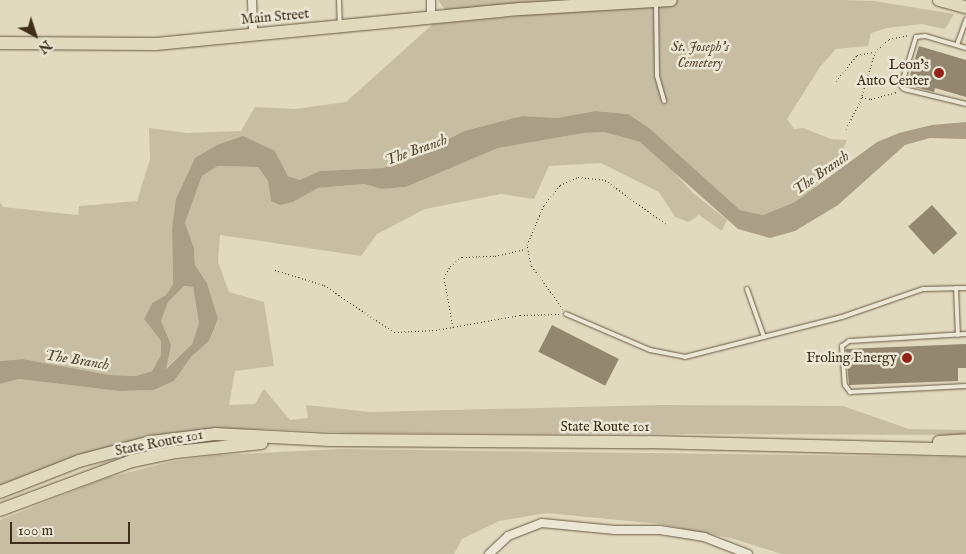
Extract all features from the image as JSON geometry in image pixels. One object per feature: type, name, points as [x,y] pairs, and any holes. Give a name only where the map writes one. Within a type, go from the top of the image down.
[{"type":"highway","name":"Main Street","points":[[0,43],[117,46],[431,18],[522,4],[672,0]]},
{"type":"highway","points":[[940,0],[966,7]]},
{"type":"highway","name":"State Route 101","points":[[0,492],[79,461],[151,442],[215,434],[330,440],[879,446],[966,450]]},
{"type":"highway","name":"State Route 101","points":[[0,510],[132,461],[253,444],[330,440]]},
{"type":"highway","name":"State Route 101","points":[[879,446],[966,440]]},
{"type":"street","points":[[252,0],[253,34]]},
{"type":"street","points":[[431,18],[432,0]]},
{"type":"street","points":[[488,554],[508,536],[542,522],[668,531],[704,537],[748,554]]},
{"type":"lane","points":[[339,0],[340,26]]},
{"type":"lane","points":[[656,1],[657,76],[664,101]]},
{"type":"lane","points":[[957,45],[966,20]]},
{"type":"lane","points":[[966,48],[925,36],[916,37],[901,83],[904,89],[966,104]]},
{"type":"lane","points":[[956,288],[958,335]]},
{"type":"lane","points":[[566,314],[670,356],[700,354],[842,316],[923,289],[966,288]]},
{"type":"lane","points":[[747,289],[764,337]]},
{"type":"lane","points":[[966,334],[846,342],[842,346],[845,385],[850,392],[966,386]]},
{"type":"path","points":[[836,81],[857,55],[874,52],[890,39],[901,35],[916,37]]},
{"type":"path","points":[[846,129],[861,97],[874,52]]},
{"type":"path","points":[[861,97],[880,97],[904,89]]},
{"type":"path","points":[[566,314],[531,266],[528,249],[534,225],[552,192],[560,184],[578,177],[605,180],[666,224]]},
{"type":"path","points":[[453,327],[444,278],[450,266],[462,256],[494,256],[528,249]]},
{"type":"path","points":[[275,270],[324,285],[394,332],[453,327],[520,315],[566,314]]},
{"type":"green space","name":"St. Joseph's Cemetery","points":[[438,0],[840,0],[874,1],[954,14],[945,29],[922,24],[887,28],[871,33],[868,46],[836,49],[820,67],[787,119],[794,129],[803,128],[831,139],[847,140],[841,154],[824,171],[813,191],[795,202],[763,215],[740,210],[648,127],[628,114],[595,111],[557,118],[522,116],[464,131],[402,163],[382,168],[321,171],[300,180],[288,176],[275,151],[217,145],[172,229],[173,284],[166,295],[152,303],[144,319],[161,341],[161,355],[152,371],[136,376],[110,375],[23,359],[0,361],[0,202],[3,207],[78,215],[79,206],[137,201],[150,159],[149,128],[187,133],[241,131],[255,107],[295,109],[346,102],[433,24],[519,16],[519,4],[445,10]]},
{"type":"green space","points":[[604,132],[640,142],[660,157],[693,193],[727,220],[722,231],[699,215],[689,222],[675,217],[659,192],[601,163],[549,166],[534,199],[501,194],[425,209],[377,234],[361,256],[220,235],[218,262],[229,292],[264,302],[274,366],[235,371],[229,405],[255,404],[264,389],[290,420],[308,418],[306,405],[369,412],[661,405],[843,406],[909,429],[966,430],[966,435],[357,433],[263,429],[204,432],[0,487],[0,384],[19,379],[119,391],[154,390],[174,381],[191,357],[209,341],[218,320],[207,283],[195,265],[194,248],[185,223],[202,176],[218,166],[258,167],[268,181],[271,201],[293,202],[318,188],[364,184],[382,189],[406,187],[498,148],[584,133]]},
{"type":"green space","points":[[184,286],[193,287],[199,323],[192,344],[165,369],[161,321],[168,302]]},
{"type":"green space","points":[[340,449],[966,457],[966,554],[782,554],[734,539],[660,524],[547,513],[499,521],[462,539],[454,554],[0,554],[0,520],[106,478],[173,461],[220,455]]},
{"type":"shaded area","points":[[595,111],[628,114],[648,127],[740,210],[763,215],[795,202],[877,142],[899,133],[932,125],[966,122],[966,139],[930,138],[905,145],[838,205],[795,231],[770,238],[738,229],[640,142],[604,132],[584,133],[498,148],[406,187],[382,189],[364,184],[318,188],[293,202],[280,205],[271,201],[268,181],[258,167],[218,166],[202,176],[185,223],[194,248],[195,265],[207,283],[218,319],[209,341],[191,357],[174,381],[154,390],[119,391],[19,379],[0,384],[0,361],[23,359],[110,375],[136,376],[152,371],[161,355],[161,341],[144,319],[152,303],[166,295],[173,284],[172,229],[176,199],[195,158],[217,145],[243,136],[275,151],[288,176],[300,180],[320,171],[382,168],[402,163],[464,131],[522,116],[557,118]],"holes":[[[184,286],[193,287],[199,323],[192,344],[166,369],[171,345],[161,321],[168,302]]]},
{"type":"building","name":"Leon's Auto Center","points":[[919,46],[966,60],[966,97],[935,88],[934,92],[907,85]]},
{"type":"building","points":[[932,205],[957,233],[934,255],[908,226]]},
{"type":"building","points":[[552,325],[619,359],[605,386],[538,352]]},
{"type":"building","name":"Froling Energy","points":[[966,344],[966,368],[958,368],[958,381],[849,385],[846,349]]},
{"type":"place","name":"Leon's Auto Center","points":[[939,73]]},
{"type":"place","name":"Froling Energy","points":[[907,358]]},
{"type":"water label","name":"The Branch","points":[[416,150]]},
{"type":"water label","name":"The Branch","points":[[821,173]]},
{"type":"water label","name":"The Branch","points":[[77,360]]}]
